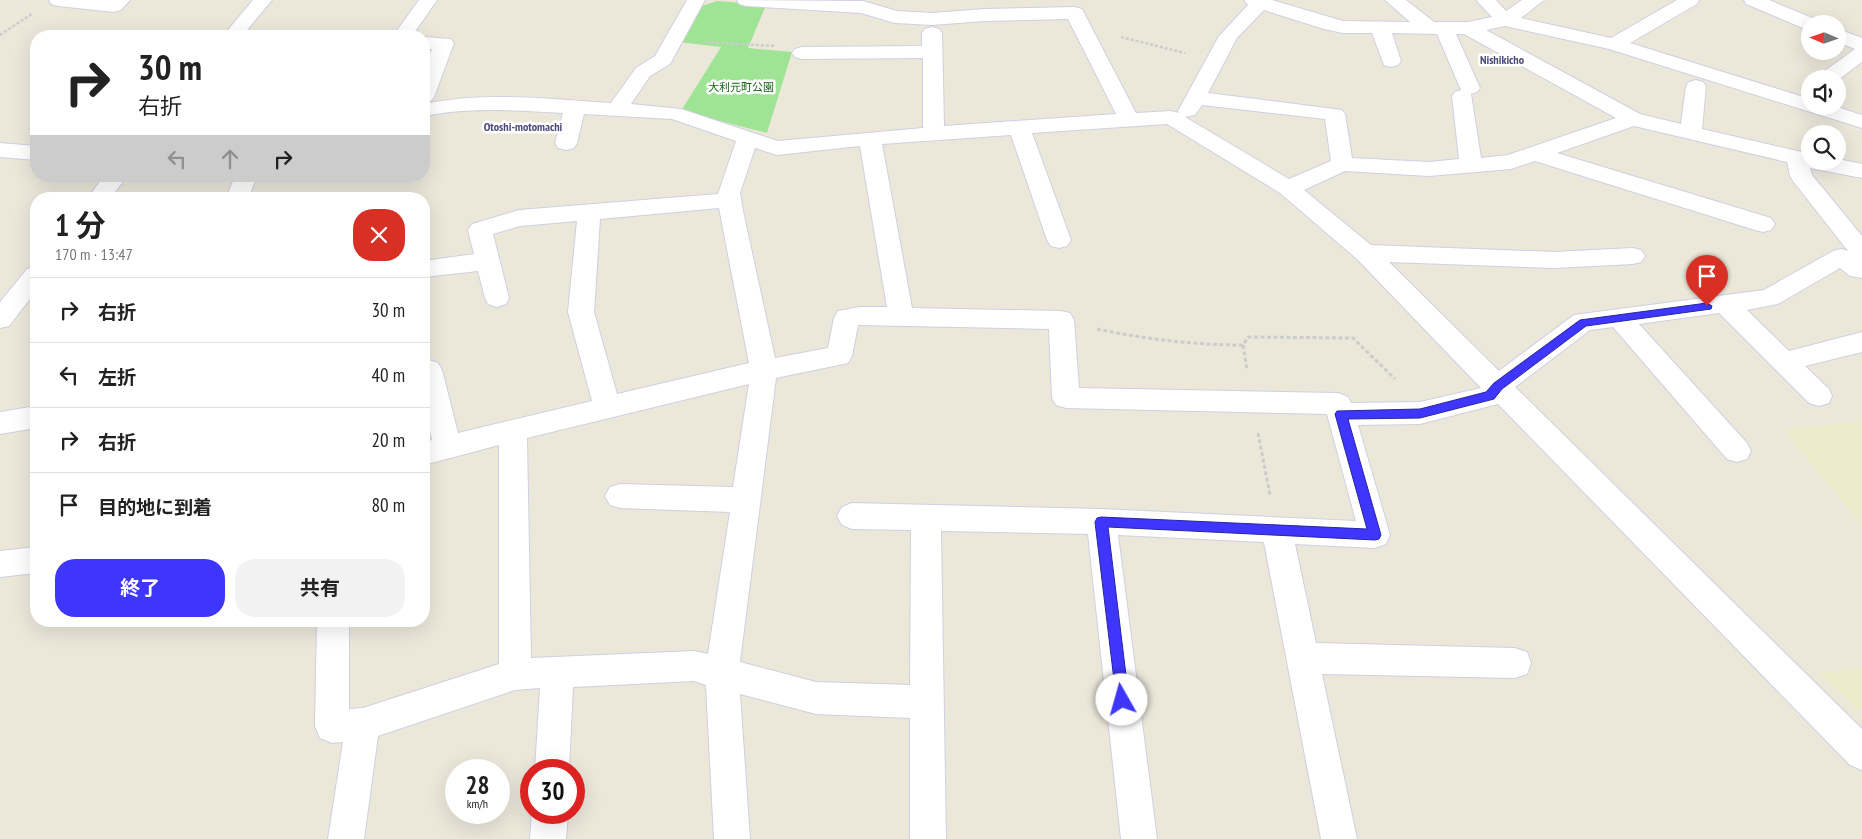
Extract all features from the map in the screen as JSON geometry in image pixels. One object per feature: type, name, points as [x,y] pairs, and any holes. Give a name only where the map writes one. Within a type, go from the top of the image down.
[{"type":"street","points":[[58,0],[114,6],[121,0]]},
{"type":"street","points":[[237,30],[263,0]]},
{"type":"street","points":[[406,30],[428,0]]},
{"type":"street","points":[[617,110],[643,72],[663,60],[696,0]]},
{"type":"street","points":[[746,0],[818,2],[863,7],[895,17],[932,19],[985,15],[1075,13],[1129,120]]},
{"type":"street","points":[[1394,0],[1436,28],[1466,92],[1471,165]]},
{"type":"street","points":[[1485,0],[1505,20],[1614,44],[1793,102],[1862,122]]},
{"type":"street","points":[[1181,123],[1197,98],[1229,36],[1257,1],[1342,27],[1468,28],[1505,20],[1535,0]]},
{"type":"street","points":[[1614,44],[1690,0]]},
{"type":"street","points":[[1753,0],[1801,20]]},
{"type":"street","points":[[932,19],[934,134]]},
{"type":"street","points":[[1380,27],[1391,61]]},
{"type":"street","points":[[1468,28],[1599,102],[1633,119],[1801,159]]},
{"type":"street","points":[[1846,38],[1862,45]]},
{"type":"street","points":[[430,43],[444,43],[430,81]]},
{"type":"street","points":[[802,53],[933,52]]},
{"type":"street","points":[[1838,70],[1862,53]]},
{"type":"street","points":[[1691,133],[1696,86]]},
{"type":"street","points":[[1793,102],[1801,96]]},
{"type":"street","points":[[1197,98],[1335,114],[1342,164]]},
{"type":"street","points":[[430,109],[448,105],[526,104],[674,113],[777,148],[870,138],[1171,117],[1288,188],[1365,253],[1862,753]]},
{"type":"street","points":[[566,143],[575,107]]},
{"type":"street","points":[[1288,188],[1342,164],[1430,169],[1511,162],[1633,119]]},
{"type":"street","points":[[1019,128],[1060,240]]},
{"type":"street","points":[[732,839],[722,672],[764,370],[729,193],[748,138]]},
{"type":"street","points":[[870,138],[901,317]]},
{"type":"street","points":[[0,171],[18,152]]},
{"type":"street","points":[[1535,154],[1764,224]]},
{"type":"street","points":[[1846,168],[1862,171]]},
{"type":"street","points":[[1803,170],[1801,176],[1861,266]]},
{"type":"street","points":[[103,192],[111,182]]},
{"type":"street","points":[[497,298],[480,230],[519,218],[730,200]]},
{"type":"street","points":[[590,213],[582,312],[607,408]]},
{"type":"street","points":[[1365,253],[1556,260],[1633,256]]},
{"type":"street","points":[[1341,414],[1427,412],[1490,396],[1498,386],[1583,322],[1769,298],[1840,257],[1861,266]]},
{"type":"street","points":[[430,268],[488,261]]},
{"type":"street","points":[[0,319],[30,282]]},
{"type":"street","points":[[1725,304],[1819,396]]},
{"type":"street","points":[[430,382],[436,451],[513,430],[547,424],[764,370],[839,356],[848,318],[860,316],[1061,320],[1066,398],[1338,404],[1375,535],[1101,522],[852,516]]},
{"type":"street","points":[[1619,318],[1737,452]]},
{"type":"street","points":[[1784,362],[1862,342]]},
{"type":"street","points":[[0,423],[30,418]]},
{"type":"street","points":[[513,430],[515,674]]},
{"type":"street","points":[[620,496],[746,500]]},
{"type":"street","points":[[926,518],[928,839]]},
{"type":"street","points":[[1101,522],[1139,839]]},
{"type":"street","points":[[1277,530],[1339,839]]},
{"type":"street","points":[[0,564],[30,561]]},
{"type":"street","points":[[333,627],[332,726],[364,725],[515,674],[694,666],[816,698],[926,702]]},
{"type":"street","points":[[1303,658],[1515,663]]},
{"type":"street","points":[[553,759],[557,672]]},
{"type":"street","points":[[346,839],[364,725]]},
{"type":"street","points":[[548,839],[549,824]]},
{"type":"path","points":[[0,35],[37,10]]},
{"type":"path","points":[[1084,28],[1215,60]]},
{"type":"path","points":[[673,40],[802,48],[802,53]]},
{"type":"path","points":[[1061,320],[1139,339],[1218,346],[1243,345]]},
{"type":"path","points":[[1277,530],[1243,345],[1248,337],[1353,338],[1427,412]]},
{"type":"shaded area","points":[[1862,421],[1862,525],[1784,430]]},
{"type":"shaded area","points":[[1862,667],[1862,714],[1820,673]]},
{"type":"green space","name":"大利元町公園","points":[[717,1],[766,5],[748,48],[792,52],[767,133],[681,111],[721,47],[679,42],[699,7]]},
{"type":"district","name":"Nishikicho","points":[[1502,60]]},
{"type":"district","name":"Otoshi-motomachi","points":[[523,127]]},
{"type":"route","points":[[1122,700],[1101,522],[1375,535],[1341,414],[1420,413],[1490,396],[1498,386],[1583,322],[1707,306]]}]
